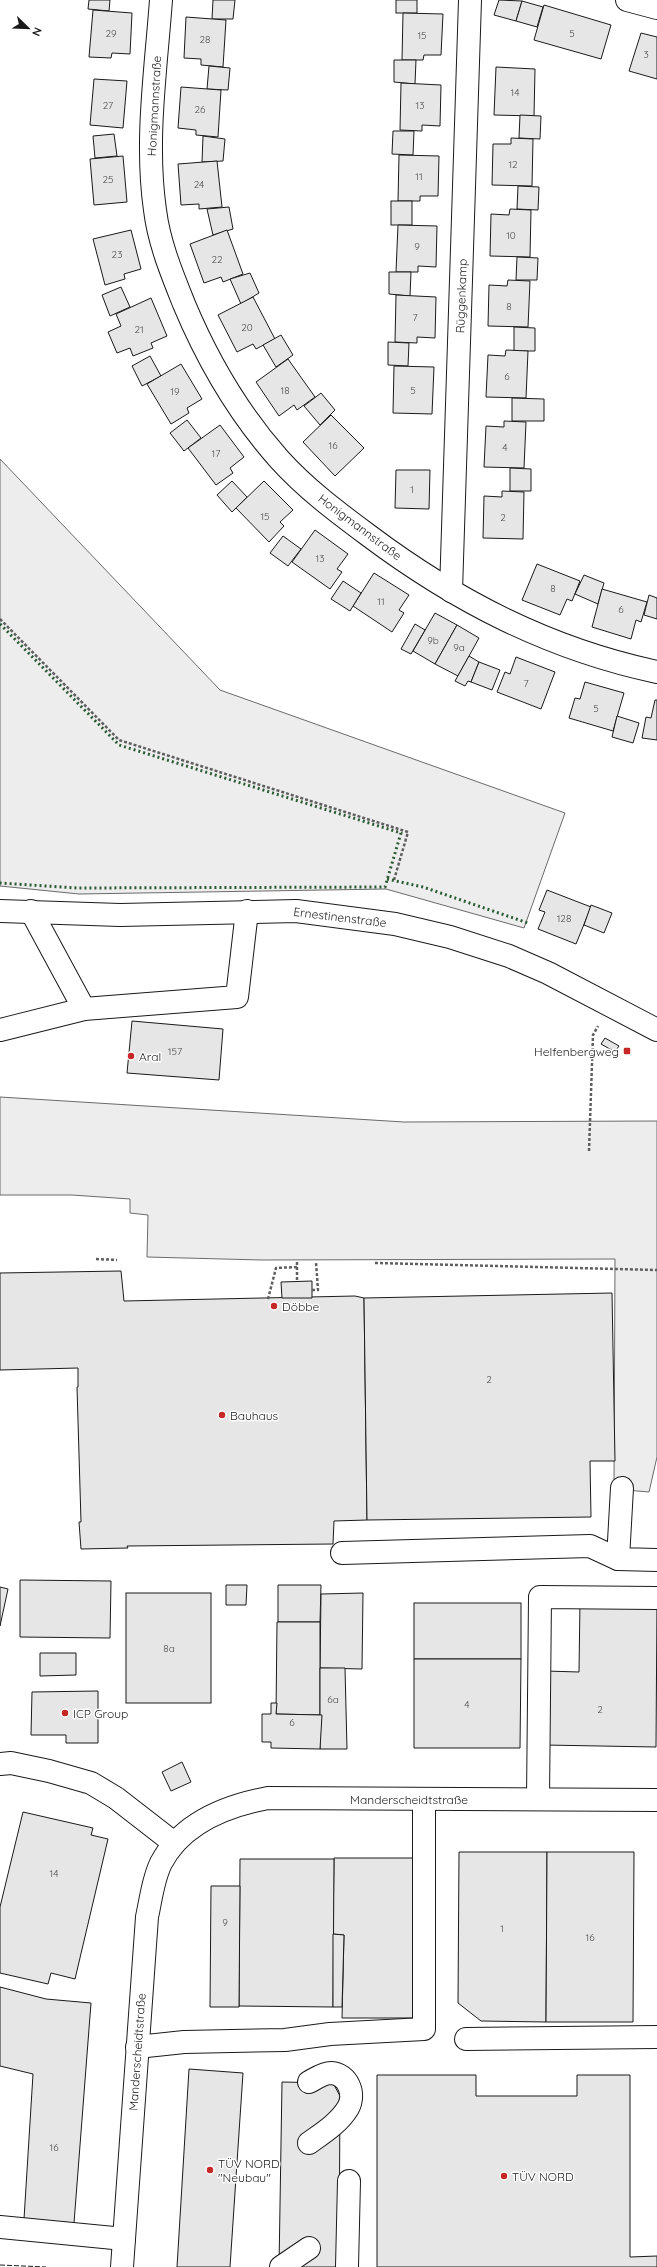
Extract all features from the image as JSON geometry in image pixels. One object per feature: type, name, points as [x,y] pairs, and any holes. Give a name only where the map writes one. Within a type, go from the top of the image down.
[{"type":"street","name":"Honigmannstraße","points":[[161,0],[150,146],[155,211],[168,265],[198,338],[236,402],[279,459],[331,508],[390,551],[451,592],[500,619],[549,640],[595,656],[657,672]]},
{"type":"street","name":"Rüggenkamp","points":[[451,592],[470,0]]},
{"type":"street","points":[[627,0],[657,8]]},
{"type":"street","name":"Ernestinenstraße","points":[[0,911],[120,915],[296,911],[395,924],[450,937],[509,956],[535,967],[657,1030]]},
{"type":"street","points":[[31,911],[84,1009]]},
{"type":"street","points":[[0,1030],[84,1009],[237,997],[247,911]]},
{"type":"street","points":[[618,1559],[622,1488]]},
{"type":"street","points":[[342,1553],[590,1546],[618,1559],[657,1560]]},
{"type":"street","points":[[538,1799],[540,1597],[657,1598]]},
{"type":"street","points":[[0,1764],[11,1763],[49,1771],[91,1783],[116,1798],[174,1843]]},
{"type":"street","name":"Manderscheidtstraße","points":[[122,2267],[147,1917],[160,1864],[174,1843],[194,1826],[217,1812],[242,1802],[261,1799],[657,1800]]},
{"type":"street","points":[[137,2047],[184,2042],[285,2040],[330,2034],[424,2029],[424,1799]]},
{"type":"street","points":[[466,2039],[657,2037]]},
{"type":"street","points":[[308,2082],[330,2073],[340,2077],[349,2086],[351,2093],[348,2107],[339,2120],[309,2143]]},
{"type":"street","points":[[347,2267],[349,2181]]},
{"type":"street","points":[[0,2227],[124,2239]]},
{"type":"street","points":[[281,2267],[309,2248]]},
{"type":"path","points":[[0,619],[119,740],[408,832],[394,880]]},
{"type":"path","points":[[589,1152],[593,1035],[609,1005]]},
{"type":"path","points":[[96,1259],[117,1260]]},
{"type":"path","points":[[297,1262],[298,1282]]},
{"type":"path","points":[[312,1290],[318,1290],[316,1262]]},
{"type":"path","points":[[375,1263],[657,1270]]},
{"type":"path","points":[[268,1299],[276,1268],[297,1267]]},
{"type":"shaded area","points":[[0,459],[220,690],[565,813],[524,928],[386,889],[79,894],[0,886]]},
{"type":"shaded area","points":[[0,1097],[404,1122],[657,1121],[657,1457],[649,1492],[614,1489],[615,1259],[261,1260],[147,1257],[148,1215],[130,1213],[130,1199],[72,1195],[0,1195]]},
{"type":"building","points":[[89,0],[110,0],[109,11],[88,9]]},
{"type":"building","points":[[213,0],[235,0],[233,19],[212,19]]},
{"type":"building","points":[[396,0],[417,0],[417,13],[396,13]]},
{"type":"building","points":[[499,0],[522,1],[516,21],[494,15]]},
{"type":"building","points":[[522,1],[543,7],[537,27],[516,21]]},
{"type":"building","points":[[544,5],[611,25],[601,59],[534,40]]},
{"type":"building","points":[[93,10],[132,13],[130,54],[112,53],[111,58],[89,57]]},
{"type":"building","points":[[403,13],[443,14],[441,55],[424,55],[423,60],[402,60]]},
{"type":"building","points":[[186,17],[226,20],[223,67],[201,65],[201,59],[184,58]]},
{"type":"building","points":[[641,33],[657,37],[657,79],[629,71]]},
{"type":"building","points":[[394,60],[416,60],[415,84],[394,82]]},
{"type":"building","points":[[209,66],[230,68],[228,90],[207,89]]},
{"type":"building","points":[[496,67],[535,69],[534,116],[494,115]]},
{"type":"building","points":[[94,79],[127,81],[123,128],[90,125]]},
{"type":"building","points":[[401,83],[441,85],[440,126],[422,125],[422,131],[400,130]]},
{"type":"building","points":[[181,87],[221,90],[218,137],[196,135],[196,130],[178,128]]},
{"type":"building","points":[[520,115],[541,116],[540,139],[519,138]]},
{"type":"building","points":[[393,131],[414,131],[413,155],[392,154]]},
{"type":"building","points":[[114,134],[117,156],[95,158],[93,136]]},
{"type":"building","points":[[203,136],[225,139],[223,161],[202,162]]},
{"type":"building","points":[[511,138],[533,139],[532,186],[492,185],[493,144],[511,144]]},
{"type":"building","points":[[399,155],[439,156],[438,196],[420,196],[420,201],[398,201]]},
{"type":"building","points":[[123,156],[127,202],[94,205],[90,159]]},
{"type":"building","points":[[217,161],[222,207],[199,209],[199,204],[181,205],[178,164]]},
{"type":"building","points":[[518,186],[539,187],[538,210],[517,209]]},
{"type":"building","points":[[391,201],[412,201],[412,225],[391,225]]},
{"type":"building","points":[[229,207],[233,229],[213,235],[207,209]]},
{"type":"building","points":[[510,209],[531,210],[530,257],[490,256],[491,214],[509,215]]},
{"type":"building","points":[[398,225],[437,226],[436,267],[418,266],[418,272],[396,272]]},
{"type":"building","points":[[131,230],[141,269],[124,274],[125,279],[105,285],[93,239]]},
{"type":"building","points":[[227,230],[243,274],[223,282],[221,277],[204,283],[190,244]]},
{"type":"building","points":[[517,257],[538,258],[537,280],[516,280]]},
{"type":"building","points":[[389,272],[411,272],[410,296],[389,294]]},
{"type":"building","points":[[250,273],[259,293],[241,304],[230,279]]},
{"type":"building","points":[[508,280],[530,281],[528,327],[488,326],[489,285],[507,286]]},
{"type":"building","points":[[121,287],[130,307],[110,316],[102,295]]},
{"type":"building","points":[[396,295],[436,297],[435,338],[417,337],[417,343],[395,342]]},
{"type":"building","points":[[253,297],[275,339],[256,349],[253,344],[237,352],[218,315]]},
{"type":"building","points":[[151,298],[167,336],[151,343],[153,348],[133,356],[130,348],[117,353],[108,332],[121,326],[116,314]]},
{"type":"building","points":[[514,327],[535,328],[535,351],[514,351]]},
{"type":"building","points":[[281,335],[293,355],[276,367],[263,345]]},
{"type":"building","points":[[388,342],[409,343],[408,366],[388,365]]},
{"type":"building","points":[[506,350],[528,351],[526,398],[486,397],[488,355],[505,356]]},
{"type":"building","points":[[150,356],[161,376],[142,386],[132,366]]},
{"type":"building","points":[[288,359],[315,397],[297,410],[294,405],[279,416],[256,382]]},
{"type":"building","points":[[181,364],[202,399],[187,408],[189,413],[171,424],[147,384]]},
{"type":"building","points":[[394,366],[434,367],[432,414],[393,413]]},
{"type":"building","points":[[321,393],[335,410],[320,425],[304,406]]},
{"type":"building","points":[[512,398],[544,399],[544,421],[512,421]]},
{"type":"building","points":[[331,415],[364,448],[335,476],[303,442]]},
{"type":"building","points":[[187,420],[201,438],[184,451],[170,433]]},
{"type":"building","points":[[504,421],[526,422],[524,468],[484,467],[486,426],[504,427]]},
{"type":"building","points":[[220,425],[244,457],[230,468],[233,473],[216,485],[188,448]]},
{"type":"building","points":[[510,468],[531,469],[531,491],[510,491]]},
{"type":"building","points":[[396,470],[430,470],[429,509],[395,508]]},
{"type":"building","points":[[232,481],[247,497],[232,512],[217,495]]},
{"type":"building","points":[[264,481],[293,510],[280,522],[284,526],[269,542],[236,508]]},
{"type":"building","points":[[502,491],[524,492],[523,539],[483,538],[484,496],[502,497]]},
{"type":"building","points":[[315,530],[348,554],[337,569],[342,572],[330,589],[292,562]]},
{"type":"building","points":[[283,536],[301,549],[288,566],[270,553]]},
{"type":"building","points":[[537,564],[580,581],[572,601],[567,599],[560,615],[522,600]]},
{"type":"building","points":[[374,573],[409,595],[399,610],[404,613],[392,632],[353,606]]},
{"type":"building","points":[[584,575],[604,583],[598,604],[575,594]]},
{"type":"building","points":[[343,581],[361,593],[350,611],[331,599]]},
{"type":"building","points":[[602,589],[647,602],[641,622],[636,620],[631,639],[592,627]]},
{"type":"building","points":[[649,595],[657,598],[657,619],[644,615]]},
{"type":"building","points":[[435,613],[457,625],[435,664],[413,651]]},
{"type":"building","points":[[415,624],[425,630],[411,654],[401,649]]},
{"type":"building","points":[[457,625],[479,638],[458,676],[435,664]]},
{"type":"building","points":[[469,656],[479,662],[471,682],[468,681],[465,686],[455,681]]},
{"type":"building","points":[[516,657],[555,672],[541,709],[497,692],[505,672],[510,674]]},
{"type":"building","points":[[479,662],[500,670],[492,690],[471,682]]},
{"type":"building","points":[[585,682],[624,693],[613,731],[569,718],[575,698],[580,699]]},
{"type":"building","points":[[655,700],[657,700],[657,740],[642,738],[646,717],[651,718]]},
{"type":"building","points":[[617,716],[639,723],[633,743],[612,737]]},
{"type":"building","points":[[547,890],[591,907],[576,944],[538,929],[545,912],[539,910]]},
{"type":"building","points":[[591,905],[612,913],[604,933],[584,925]]},
{"type":"building","points":[[132,1021],[223,1029],[219,1080],[127,1073]]},
{"type":"building","points":[[605,1038],[619,1046],[615,1052],[601,1044]]},
{"type":"building","name":"Bauhaus","points":[[121,1271],[124,1301],[355,1296],[364,1298],[367,1520],[334,1521],[333,1544],[127,1546],[128,1548],[81,1549],[79,1522],[81,1522],[77,1387],[78,1368],[0,1370],[0,1273]]},
{"type":"building","points":[[312,1281],[312,1298],[282,1298],[281,1282]]},
{"type":"building","points":[[612,1293],[615,1461],[590,1461],[591,1517],[367,1520],[364,1298]]},
{"type":"building","points":[[20,1580],[111,1581],[110,1638],[20,1637]]},
{"type":"building","points":[[226,1585],[247,1585],[246,1605],[226,1605]]},
{"type":"building","points":[[278,1585],[321,1585],[320,1622],[278,1622]]},
{"type":"building","points":[[0,1587],[8,1589],[0,1626]]},
{"type":"building","points":[[126,1593],[211,1593],[211,1703],[126,1703]]},
{"type":"building","points":[[363,1593],[362,1669],[320,1668],[321,1594]]},
{"type":"building","points":[[580,1601],[657,1602],[656,1747],[544,1745],[545,1671],[579,1672]]},
{"type":"building","points":[[414,1603],[521,1603],[521,1659],[414,1659]]},
{"type":"building","points":[[277,1622],[320,1622],[320,1715],[276,1714]]},
{"type":"building","points":[[40,1653],[76,1653],[76,1675],[40,1676]]},
{"type":"building","points":[[414,1659],[521,1659],[520,1748],[414,1748]]},
{"type":"building","points":[[320,1668],[345,1668],[347,1749],[320,1749]]},
{"type":"building","name":"ICP Group","points":[[98,1691],[98,1743],[66,1743],[66,1735],[31,1735],[32,1692]]},
{"type":"building","points":[[271,1703],[277,1703],[276,1714],[322,1715],[320,1749],[271,1748],[271,1742],[262,1742],[262,1714],[271,1714]]},
{"type":"building","points":[[182,1762],[191,1782],[171,1791],[162,1772]]},
{"type":"building","points":[[23,1812],[93,1828],[91,1835],[108,1839],[75,1979],[51,1973],[48,1984],[0,1973],[0,1907]]},
{"type":"building","points":[[459,1852],[547,1852],[546,2022],[481,2021],[458,2003]]},
{"type":"building","points":[[547,1852],[634,1852],[633,2022],[546,2022]]},
{"type":"building","points":[[334,1858],[416,1858],[415,2018],[342,2018],[344,1935],[333,1934]]},
{"type":"building","points":[[240,1859],[334,1859],[333,2007],[239,2006]]},
{"type":"building","points":[[211,1886],[240,1886],[239,2007],[210,2007]]},
{"type":"building","points":[[333,1934],[344,1935],[342,2007],[333,2007]]},
{"type":"building","points":[[0,1987],[46,1999],[91,2003],[74,2223],[24,2219],[33,2074],[0,2066]]},
{"type":"building","name":"TÜV NORD \"Neubau\"","points":[[189,2069],[243,2073],[230,2267],[177,2267]]},
{"type":"building","name":"TÜV NORD","points":[[377,2075],[476,2075],[476,2096],[577,2096],[577,2075],[630,2075],[630,2257],[657,2256],[657,2267],[377,2267]]},
{"type":"building","points":[[282,2082],[333,2083],[340,2096],[339,2267],[279,2267]]},
{"type":"hedge","points":[[0,624],[119,745],[401,833],[385,887],[77,888],[0,883]]},
{"type":"hedge","points":[[387,879],[423,887],[528,923]]},
{"type":"fence","points":[[0,2265],[46,2267]]},
{"type":"place","name":"Helfenbergweg","points":[[627,1051]]},
{"type":"place","name":"Aral","points":[[131,1056]]},
{"type":"place","name":"Döbbe","points":[[274,1306]]},
{"type":"place","name":"Bauhaus","points":[[222,1415]]},
{"type":"place","name":"ICP Group","points":[[65,1713]]},
{"type":"place","name":"TÜV NORD \"Neubau\"","points":[[210,2170]]},
{"type":"place","name":"TÜV NORD","points":[[504,2176]]}]
